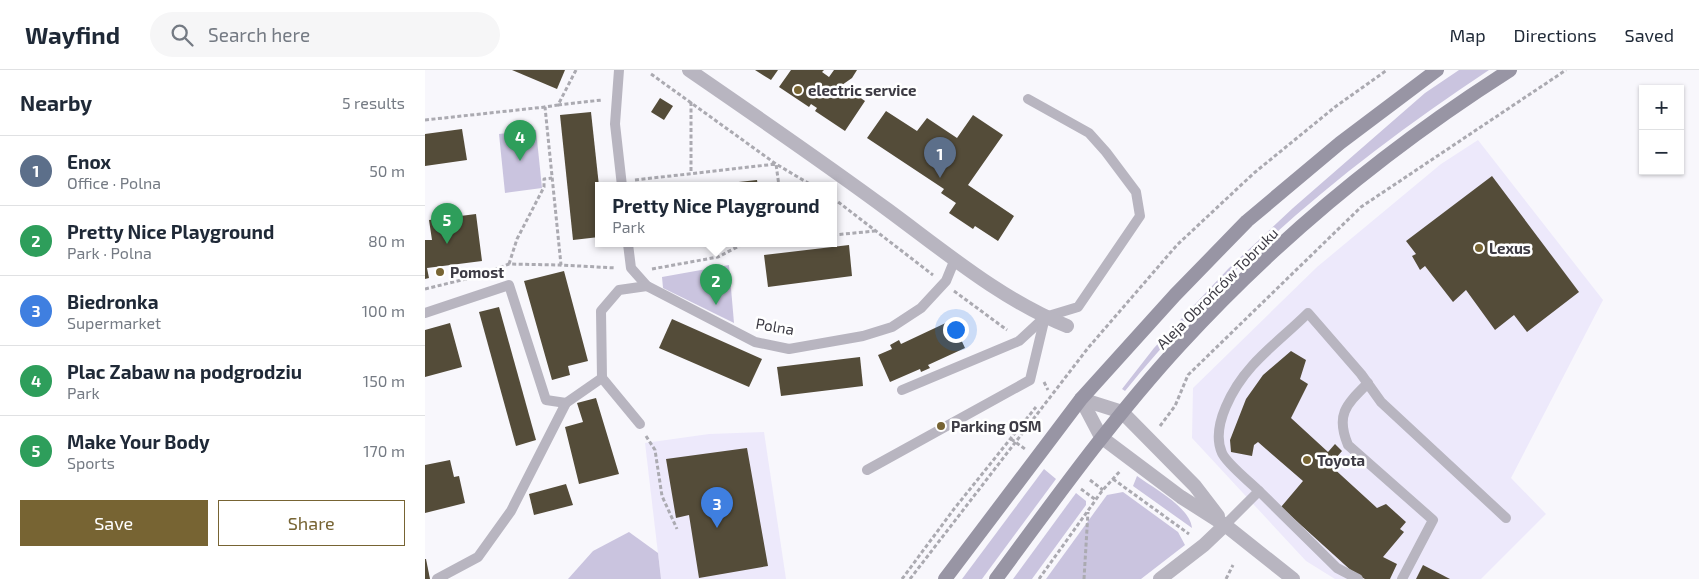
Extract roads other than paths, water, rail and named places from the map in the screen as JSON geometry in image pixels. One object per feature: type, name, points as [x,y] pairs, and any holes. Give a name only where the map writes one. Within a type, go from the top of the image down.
[{"type":"main road","name":"Aleja Obrońców Tobruku","points":[[945,579],[1019,478],[1081,399],[1175,295],[1247,221],[1340,143],[1437,70]]},
{"type":"main road","name":"Aleja Obrońców Tobruku","points":[[996,579],[1101,437],[1180,345],[1243,279],[1317,213],[1393,151],[1474,92],[1510,70]]},
{"type":"street","points":[[689,70],[806,150],[955,259],[1031,310],[1067,326]]},
{"type":"street","points":[[1081,399],[1122,412],[1195,486],[1225,525]]},
{"type":"street","points":[[1081,399],[1101,437],[1181,497],[1225,525],[1293,579]]},
{"type":"street","points":[[1160,579],[1205,545],[1225,525]]},
{"type":"lane","points":[[619,70],[615,124],[622,182]]},
{"type":"lane","points":[[902,390],[1019,341],[1045,317],[1078,307],[1140,216],[1136,192],[1106,152],[1089,134],[1027,99]]},
{"type":"lane","name":"Polna","points":[[628,247],[631,268],[647,286],[755,342],[789,348],[863,336],[892,327],[921,308],[932,290],[945,281],[955,259]]},
{"type":"lane","points":[[425,312],[509,285],[546,400],[566,403]]},
{"type":"lane","points":[[640,424],[602,378],[601,311],[619,290],[647,286]]},
{"type":"lane","points":[[1359,579],[1337,568],[1223,455],[1217,441],[1224,413],[1233,393],[1252,366],[1308,313],[1368,383],[1381,402],[1506,518]]},
{"type":"lane","points":[[867,470],[1030,380],[1045,317]]},
{"type":"lane","points":[[437,579],[478,556],[511,511],[566,403],[602,378]]},
{"type":"lane","points":[[1368,383],[1346,405],[1342,420],[1343,433],[1348,445],[1433,520],[1402,579]]},
{"type":"lane","points":[[1225,525],[1259,491]]},
{"type":"place","name":"electric service","points":[[798,90]]},
{"type":"place","name":"Plac Zabaw na podgrodziu","points":[[520,161]]},
{"type":"place","name":"Enox","points":[[940,178]]},
{"type":"place","name":"Make Your Body","points":[[447,244]]},
{"type":"place","name":"Lexus","points":[[1479,248]]},
{"type":"place","name":"Pomost","points":[[440,272]]},
{"type":"place","name":"Pretty Nice Playground","points":[[716,305]]},
{"type":"place","name":"Parking OSM","points":[[941,426]]},
{"type":"place","name":"Toyota","points":[[1307,460]]},
{"type":"place","name":"Biedronka","points":[[717,528]]}]
